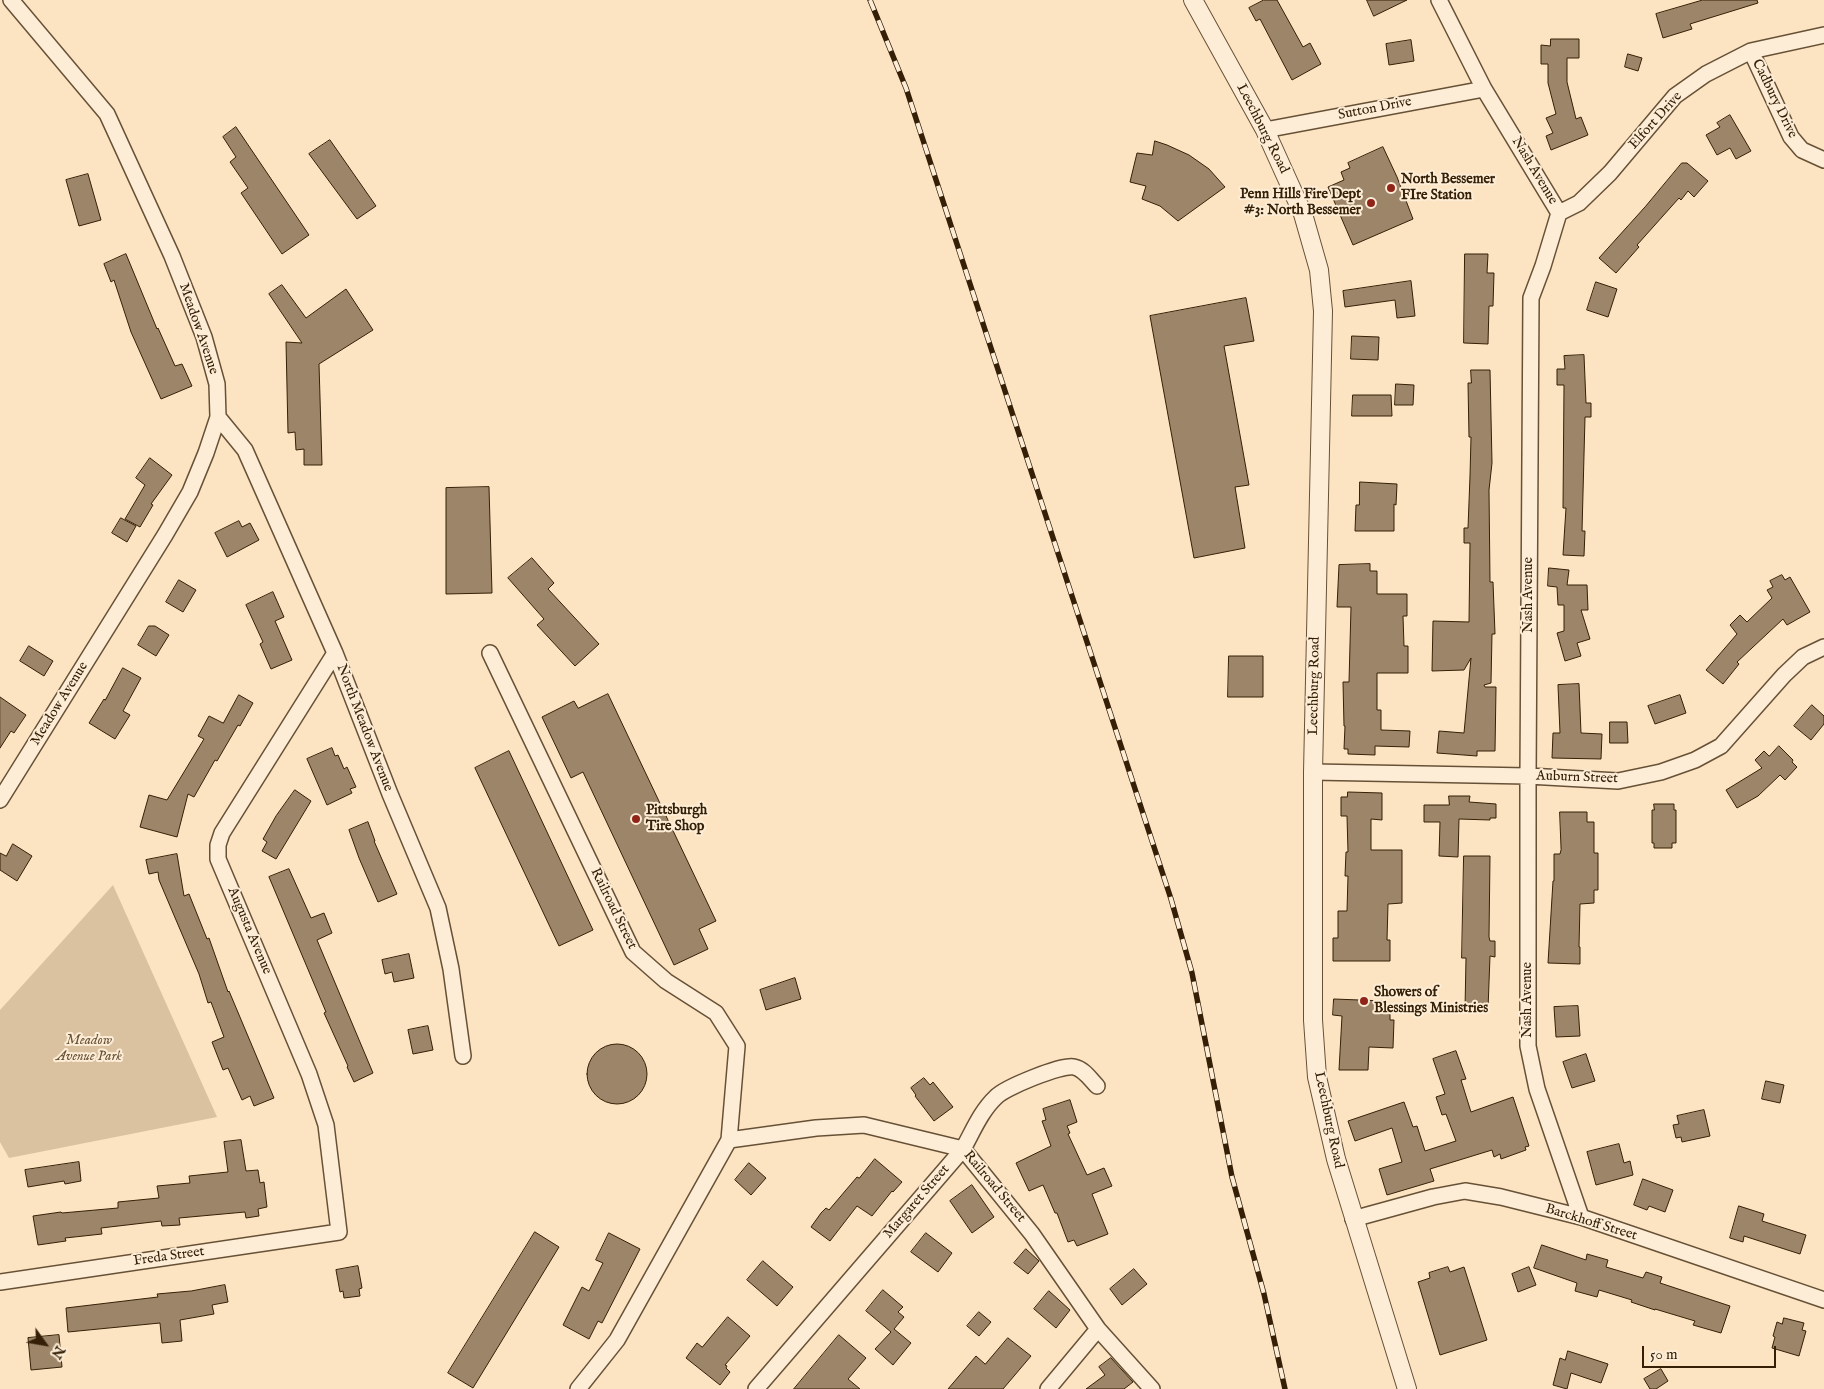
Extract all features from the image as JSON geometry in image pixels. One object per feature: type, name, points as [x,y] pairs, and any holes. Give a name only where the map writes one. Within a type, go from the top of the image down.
[{"type":"street","name":"Meadow Avenue","points":[[0,800],[190,492],[218,417],[217,384],[204,337],[172,256],[107,114],[11,0]]},
{"type":"street","name":"Leechburg Road","points":[[1193,0],[1265,130],[1303,214],[1319,270],[1323,311],[1313,772],[1313,1020],[1317,1077],[1336,1159],[1353,1219],[1407,1389]]},
{"type":"street","name":"Nash Avenue","points":[[1439,0],[1484,89],[1559,213],[1531,298],[1528,1046],[1537,1089],[1581,1217]]},
{"type":"street","name":"Elfort Drive","points":[[1559,213],[1579,203],[1610,173],[1675,96],[1706,74],[1751,51],[1824,35]]},
{"type":"street","name":"Cadbury Drive","points":[[1751,51],[1791,137],[1802,150],[1824,160]]},
{"type":"street","name":"Sutton Drive","points":[[1265,130],[1484,89]]},
{"type":"street","name":"North Meadow Avenue","points":[[218,417],[245,450],[335,653],[390,794],[438,908],[451,969],[463,1056]]},
{"type":"street","name":"Auburn Street","points":[[1313,772],[1528,776],[1618,781],[1662,772],[1695,760],[1721,746],[1802,657],[1824,647]]},
{"type":"street","name":"Augusta Avenue","points":[[335,653],[222,833],[218,845],[218,859],[309,1074],[326,1125],[338,1232]]},
{"type":"street","name":"Railroad Street","points":[[490,653],[633,952],[666,980],[716,1013],[738,1046],[729,1140],[617,1340],[578,1389]]},
{"type":"street","name":"Margaret Street","points":[[756,1389],[963,1149],[983,1112],[997,1095],[1052,1070],[1071,1066],[1081,1069],[1097,1086]]},
{"type":"street","name":"Railroad Street","points":[[729,1140],[816,1128],[864,1125],[963,1149],[1032,1234],[1098,1329],[1152,1389]]},
{"type":"street","name":"Barckhoff Street","points":[[1353,1219],[1433,1197],[1465,1191],[1501,1197],[1581,1217],[1824,1300]]},
{"type":"street","name":"Freda Street","points":[[0,1282],[338,1232]]},
{"type":"street","points":[[1048,1389],[1098,1329]]},
{"type":"green space","name":"Meadow Avenue Park","points":[[113,885],[217,1117],[9,1158],[0,1142],[0,1010]]},
{"type":"building","points":[[1264,0],[1277,0],[1303,47],[1310,43],[1321,64],[1292,80],[1260,19],[1256,21],[1249,8]]},
{"type":"building","points":[[1367,0],[1407,0],[1374,16]]},
{"type":"building","points":[[1703,0],[1757,0],[1758,3],[1690,24],[1692,29],[1663,38],[1656,14]]},
{"type":"building","points":[[1551,39],[1579,39],[1579,58],[1567,58],[1567,82],[1576,119],[1581,117],[1588,135],[1551,150],[1546,136],[1553,133],[1546,118],[1556,114],[1548,83],[1548,64],[1541,64],[1541,45],[1550,46]]},
{"type":"building","points":[[1411,40],[1414,61],[1389,65],[1386,44]]},
{"type":"building","points":[[1628,54],[1642,58],[1638,71],[1625,67]]},
{"type":"building","points":[[1730,115],[1751,151],[1736,159],[1730,148],[1717,155],[1706,135],[1720,127],[1717,123]]},
{"type":"building","points":[[236,127],[309,235],[282,254],[241,193],[248,188],[230,162],[236,157],[223,137]]},
{"type":"building","points":[[330,140],[376,206],[357,219],[309,154]]},
{"type":"building","points":[[1155,141],[1189,155],[1209,169],[1225,187],[1178,221],[1160,206],[1142,199],[1146,186],[1130,182],[1137,153],[1152,155]]},
{"type":"building","name":"Penn Hills Fire Dept #3: North Bessemer","points":[[1383,147],[1413,219],[1353,245],[1328,187],[1344,180],[1341,172],[1350,168],[1348,163]]},
{"type":"building","points":[[1682,163],[1687,163],[1708,181],[1694,197],[1688,191],[1681,200],[1679,198],[1637,245],[1639,247],[1616,273],[1599,258]]},
{"type":"building","points":[[88,174],[101,220],[79,226],[66,180]]},
{"type":"building","points":[[126,254],[157,329],[175,366],[182,364],[192,386],[161,399],[131,332],[114,280],[111,282],[104,264]]},
{"type":"building","points":[[1465,254],[1488,254],[1487,273],[1494,273],[1493,306],[1489,306],[1488,344],[1464,343]]},
{"type":"building","points":[[1411,281],[1415,316],[1397,318],[1395,300],[1345,307],[1343,291]]},
{"type":"building","points":[[1596,282],[1617,289],[1608,317],[1587,310]]},
{"type":"building","points":[[282,285],[306,318],[346,289],[373,330],[319,364],[322,465],[304,465],[304,449],[296,450],[295,432],[288,433],[286,342],[302,343],[269,294]]},
{"type":"building","points":[[1246,298],[1254,341],[1224,346],[1249,485],[1235,487],[1245,548],[1194,558],[1150,316]]},
{"type":"building","points":[[1352,336],[1379,337],[1378,360],[1351,359]]},
{"type":"building","points":[[1584,355],[1586,403],[1591,403],[1591,417],[1585,417],[1582,531],[1585,531],[1584,556],[1563,555],[1566,508],[1563,508],[1564,385],[1557,385],[1557,369],[1565,369],[1564,356]]},
{"type":"building","points":[[1471,370],[1490,370],[1492,463],[1489,490],[1490,582],[1493,582],[1495,634],[1492,634],[1491,683],[1484,685],[1485,687],[1496,687],[1495,751],[1477,751],[1477,756],[1437,753],[1439,731],[1464,733],[1471,658],[1464,670],[1432,671],[1433,621],[1469,622],[1470,543],[1464,543],[1464,528],[1468,528],[1471,437],[1469,437],[1468,383],[1471,383]]},
{"type":"building","points":[[1396,384],[1414,385],[1413,405],[1395,405]]},
{"type":"building","points":[[1353,395],[1391,395],[1392,416],[1352,416]]},
{"type":"building","points":[[150,458],[172,475],[151,504],[153,505],[140,527],[125,519],[145,485],[136,478]]},
{"type":"building","points":[[1360,482],[1397,484],[1396,505],[1394,504],[1394,531],[1355,531],[1356,505],[1359,505]]},
{"type":"building","points":[[489,487],[492,593],[446,594],[446,488]]},
{"type":"building","points":[[121,518],[136,526],[127,542],[112,533]]},
{"type":"building","points":[[239,521],[242,527],[250,523],[259,540],[227,557],[215,533]]},
{"type":"building","points":[[532,558],[554,583],[548,589],[599,644],[575,666],[537,625],[544,619],[508,578]]},
{"type":"building","points":[[1370,564],[1370,571],[1377,571],[1377,594],[1407,594],[1407,616],[1403,616],[1404,646],[1408,646],[1408,673],[1377,673],[1377,710],[1381,710],[1381,730],[1410,731],[1409,747],[1375,746],[1375,755],[1348,754],[1348,749],[1344,749],[1343,682],[1349,682],[1351,607],[1337,607],[1339,565]]},
{"type":"building","points":[[1549,568],[1569,570],[1567,585],[1587,585],[1588,610],[1581,610],[1590,639],[1577,643],[1581,656],[1565,661],[1557,633],[1564,631],[1564,605],[1558,605],[1557,587],[1548,586]]},
{"type":"building","points":[[1782,575],[1785,580],[1790,577],[1810,612],[1787,625],[1783,619],[1737,662],[1739,664],[1723,684],[1706,670],[1737,634],[1730,625],[1740,615],[1747,622],[1772,598],[1767,590],[1773,587],[1770,581]]},
{"type":"building","points":[[179,580],[196,590],[183,612],[166,602]]},
{"type":"building","points":[[273,592],[284,617],[275,621],[292,660],[271,669],[260,644],[263,642],[246,605]]},
{"type":"building","points":[[149,626],[155,626],[169,635],[156,656],[138,645]]},
{"type":"building","points":[[29,646],[53,661],[44,676],[20,661]]},
{"type":"building","points":[[1229,656],[1263,656],[1263,697],[1228,697]]},
{"type":"building","points":[[123,668],[141,678],[123,711],[130,715],[115,739],[89,723],[105,700]]},
{"type":"building","points":[[1579,684],[1581,733],[1602,734],[1601,759],[1552,758],[1553,733],[1560,733],[1558,685]]},
{"type":"building","name":"Pittsburgh Tire Shop","points":[[608,694],[716,921],[699,929],[708,949],[674,965],[583,772],[571,778],[542,717],[574,701],[578,708]]},
{"type":"building","points":[[239,695],[253,703],[217,761],[215,760],[194,797],[188,794],[177,837],[140,827],[149,795],[167,800],[204,739],[198,736],[209,716],[223,723]]},
{"type":"building","points":[[1680,695],[1686,713],[1655,724],[1648,706]]},
{"type":"building","points":[[0,697],[26,715],[14,733],[11,731],[0,748]]},
{"type":"building","points":[[1812,705],[1824,716],[1824,724],[1811,740],[1794,726]]},
{"type":"building","points":[[1610,722],[1627,722],[1628,743],[1610,743]]},
{"type":"building","points":[[1779,746],[1793,760],[1792,762],[1797,767],[1785,780],[1780,775],[1758,796],[1737,808],[1726,790],[1762,768],[1755,760],[1764,751],[1769,756]]},
{"type":"building","points":[[332,748],[335,756],[338,755],[344,769],[347,767],[356,787],[350,789],[352,793],[327,805],[307,759]]},
{"type":"building","points":[[509,751],[593,930],[559,946],[475,768]]},
{"type":"building","points":[[295,790],[311,801],[276,859],[262,851],[267,842],[263,839],[276,816]]},
{"type":"building","points":[[1348,792],[1382,793],[1382,820],[1371,819],[1371,850],[1402,850],[1402,903],[1388,904],[1387,940],[1390,940],[1390,961],[1333,961],[1333,938],[1338,938],[1338,911],[1347,911],[1348,876],[1345,876],[1346,852],[1348,852],[1347,816],[1341,816],[1341,797],[1347,797]]},
{"type":"building","points":[[1449,796],[1470,796],[1469,802],[1496,804],[1496,818],[1490,818],[1490,820],[1459,819],[1458,857],[1439,856],[1440,822],[1424,822],[1424,805],[1449,805]]},
{"type":"building","points":[[1654,804],[1674,804],[1674,810],[1676,810],[1676,843],[1672,843],[1672,848],[1654,848],[1654,843],[1652,843],[1652,810],[1654,810]]},
{"type":"building","points":[[1560,812],[1587,812],[1587,822],[1594,822],[1594,853],[1598,853],[1598,890],[1594,890],[1594,903],[1580,904],[1580,964],[1548,963],[1554,854],[1560,854],[1561,850]]},
{"type":"building","points":[[368,822],[374,841],[397,894],[378,902],[349,830]]},
{"type":"building","points":[[13,844],[32,856],[17,881],[0,870],[0,853],[6,856]]},
{"type":"building","points":[[177,854],[184,896],[189,894],[207,939],[209,938],[228,992],[274,1098],[254,1106],[250,1096],[242,1100],[228,1068],[223,1070],[212,1042],[224,1037],[211,1002],[208,1003],[199,974],[159,880],[158,872],[149,874],[146,860]]},
{"type":"building","points":[[1464,856],[1490,856],[1489,937],[1490,941],[1495,941],[1495,957],[1490,956],[1488,1009],[1465,1009],[1466,958],[1462,958]]},
{"type":"building","points":[[289,869],[311,918],[324,913],[332,933],[317,940],[373,1073],[354,1082],[269,877]]},
{"type":"building","points":[[409,954],[414,978],[394,982],[392,972],[385,974],[382,960]]},
{"type":"building","points":[[795,978],[801,999],[766,1010],[760,990]]},
{"type":"building","points":[[1334,999],[1385,1001],[1384,1007],[1390,1007],[1390,1020],[1394,1020],[1393,1048],[1369,1047],[1368,1070],[1339,1070],[1342,1016],[1333,1015]]},
{"type":"building","points":[[1578,1006],[1580,1036],[1556,1037],[1554,1007]]},
{"type":"building","points":[[428,1026],[433,1050],[413,1054],[408,1030]]},
{"type":"building","points":[[617,1044],[634,1049],[642,1057],[647,1074],[642,1091],[634,1099],[617,1104],[600,1099],[592,1091],[587,1074],[592,1057],[600,1049]]},
{"type":"building","points":[[1456,1051],[1466,1079],[1461,1080],[1471,1112],[1513,1097],[1529,1146],[1525,1147],[1526,1150],[1501,1159],[1500,1154],[1494,1157],[1492,1150],[1430,1169],[1434,1181],[1387,1195],[1379,1169],[1402,1162],[1392,1128],[1355,1141],[1348,1121],[1404,1102],[1413,1127],[1417,1126],[1425,1151],[1456,1141],[1446,1114],[1442,1115],[1436,1097],[1445,1094],[1433,1059]]},
{"type":"building","points":[[1586,1054],[1595,1081],[1572,1088],[1563,1062]]},
{"type":"building","points":[[924,1078],[930,1085],[933,1082],[953,1107],[934,1121],[911,1088]]},
{"type":"building","points":[[1766,1081],[1784,1085],[1780,1103],[1762,1099]]},
{"type":"building","points":[[1070,1100],[1077,1122],[1067,1126],[1070,1133],[1068,1134],[1087,1175],[1104,1168],[1112,1186],[1092,1194],[1108,1234],[1077,1246],[1074,1240],[1068,1242],[1057,1213],[1055,1213],[1043,1185],[1029,1191],[1016,1163],[1051,1146],[1042,1121],[1046,1120],[1043,1109]]},
{"type":"building","points":[[1704,1110],[1710,1136],[1682,1142],[1681,1137],[1676,1138],[1673,1125],[1679,1124],[1677,1116]]},
{"type":"building","points":[[241,1140],[246,1171],[258,1170],[260,1183],[264,1182],[267,1207],[258,1209],[259,1216],[246,1218],[245,1212],[179,1218],[180,1225],[162,1226],[161,1221],[101,1228],[102,1234],[65,1238],[66,1241],[38,1245],[33,1216],[118,1208],[118,1202],[159,1198],[157,1186],[190,1183],[189,1176],[228,1172],[224,1142]]},
{"type":"building","points":[[1619,1144],[1624,1163],[1630,1161],[1633,1175],[1596,1185],[1587,1152]]},
{"type":"building","points":[[875,1159],[902,1182],[892,1191],[872,1216],[857,1206],[830,1241],[811,1227],[821,1213],[826,1208],[829,1210]]},
{"type":"building","points":[[79,1162],[81,1181],[65,1184],[64,1181],[28,1187],[25,1170]]},
{"type":"building","points":[[749,1163],[766,1178],[751,1195],[735,1180]]},
{"type":"building","points":[[1643,1179],[1673,1190],[1665,1212],[1649,1206],[1647,1210],[1634,1205]]},
{"type":"building","points":[[972,1185],[994,1217],[972,1233],[950,1201]]},
{"type":"building","points":[[1739,1206],[1764,1214],[1762,1221],[1806,1235],[1800,1254],[1744,1236],[1743,1242],[1730,1238]]},
{"type":"building","points":[[535,1232],[559,1247],[473,1388],[448,1373]]},
{"type":"building","points":[[609,1233],[640,1249],[602,1323],[598,1321],[589,1339],[563,1325],[582,1287],[589,1291],[603,1263],[596,1260]]},
{"type":"building","points":[[926,1233],[952,1253],[938,1272],[911,1252]]},
{"type":"building","points":[[1542,1245],[1586,1260],[1587,1254],[1608,1260],[1606,1267],[1643,1278],[1646,1272],[1662,1277],[1660,1283],[1730,1306],[1721,1333],[1693,1325],[1695,1321],[1655,1310],[1631,1302],[1632,1300],[1599,1290],[1597,1297],[1575,1291],[1577,1283],[1534,1268]]},
{"type":"building","points":[[1026,1249],[1039,1261],[1028,1274],[1014,1263]]},
{"type":"building","points":[[763,1261],[793,1287],[777,1306],[747,1280]]},
{"type":"building","points":[[358,1266],[362,1288],[359,1289],[360,1296],[344,1298],[343,1291],[340,1292],[336,1270]]},
{"type":"building","points":[[1448,1267],[1450,1272],[1464,1267],[1487,1340],[1440,1355],[1418,1282],[1430,1278],[1429,1273]]},
{"type":"building","points":[[1529,1267],[1536,1285],[1518,1292],[1512,1274]]},
{"type":"building","points":[[1134,1269],[1147,1284],[1122,1305],[1110,1289]]},
{"type":"building","points":[[225,1285],[228,1302],[212,1305],[214,1314],[180,1320],[182,1341],[162,1343],[160,1323],[68,1332],[66,1308],[158,1297],[157,1294]]},
{"type":"building","points":[[883,1290],[903,1307],[898,1312],[904,1317],[894,1329],[911,1343],[893,1365],[875,1349],[891,1332],[866,1311]]},
{"type":"building","points":[[1049,1291],[1070,1310],[1056,1328],[1034,1309]]},
{"type":"building","points":[[979,1312],[991,1322],[979,1336],[967,1326]]},
{"type":"building","points":[[728,1317],[750,1336],[725,1365],[730,1372],[720,1385],[686,1358],[697,1343],[702,1347]]},
{"type":"building","points":[[1784,1318],[1804,1323],[1802,1330],[1806,1331],[1799,1356],[1772,1348],[1777,1322],[1782,1324]]},
{"type":"building","points":[[59,1335],[62,1367],[31,1370],[28,1338]]},
{"type":"building","points":[[839,1335],[866,1358],[848,1379],[860,1389],[794,1389]]},
{"type":"building","points":[[1008,1338],[1031,1356],[1003,1389],[948,1389],[976,1356],[985,1364]]},
{"type":"building","points":[[1568,1351],[1608,1364],[1601,1383],[1571,1373],[1567,1389],[1553,1385],[1560,1358],[1565,1360]]},
{"type":"building","points":[[1111,1358],[1133,1382],[1124,1389],[1086,1389],[1105,1375],[1099,1367]]},
{"type":"building","points":[[1661,1369],[1668,1381],[1656,1389],[1650,1389],[1644,1379]]},
{"type":"railway","points":[[870,0],[906,88],[1171,899],[1192,973],[1232,1177],[1264,1294],[1285,1389]]},
{"type":"place","name":"North Bessemer FIre Station","points":[[1391,188]]},
{"type":"place","name":"Penn Hills Fire Dept #3: North Bessemer","points":[[1371,203]]},
{"type":"place","name":"Pittsburgh Tire Shop","points":[[636,819]]},
{"type":"place","name":"Showers of Blessings Ministries","points":[[1364,1001]]}]
